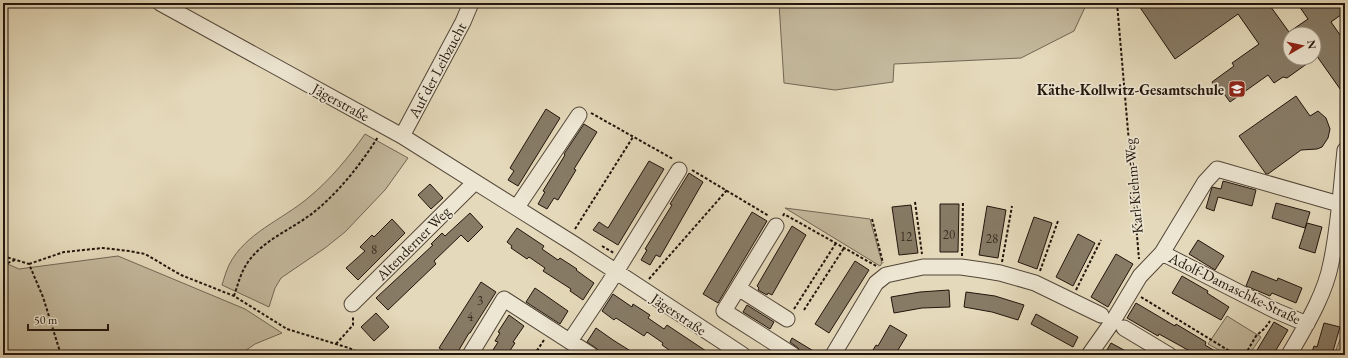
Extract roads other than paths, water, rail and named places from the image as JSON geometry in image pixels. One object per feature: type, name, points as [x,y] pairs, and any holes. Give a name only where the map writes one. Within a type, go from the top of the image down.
[{"type":"street","name":"Jägerstraße","points":[[160,3],[402,136],[517,207],[743,355]]},
{"type":"street","name":"Auf der Leibzucht","points":[[402,136],[463,22],[471,3]]},
{"type":"street","points":[[517,207],[579,115]]},
{"type":"street","name":"Adolf-Damaschke-Straße","points":[[1289,355],[1338,265],[1340,204],[1345,150]]},
{"type":"street","points":[[570,341],[616,272],[680,167]]},
{"type":"street","name":"Adolf-Damaschke-Straße","points":[[1089,355],[1113,321],[1140,276],[1162,253],[1205,182],[1217,168],[1340,204]]},
{"type":"street","name":"Altenderner Weg","points":[[352,304],[475,182]]},
{"type":"street","name":"Jägerstraße","points":[[778,224],[724,311],[793,355]]},
{"type":"street","name":"Adolf-Damaschke-Straße","points":[[1162,253],[1276,311],[1307,324]]},
{"type":"street","points":[[833,355],[876,283],[885,273],[923,267],[961,267],[1000,273],[1035,284],[1071,300],[1101,316]]},
{"type":"street","points":[[738,288],[787,319]]},
{"type":"street","points":[[470,355],[504,299],[591,355]]},
{"type":"street","points":[[1124,328],[1169,355]]},
{"type":"place","name":"Käthe-Kollwitz-Gesamtschule","points":[[1237,89]]}]
